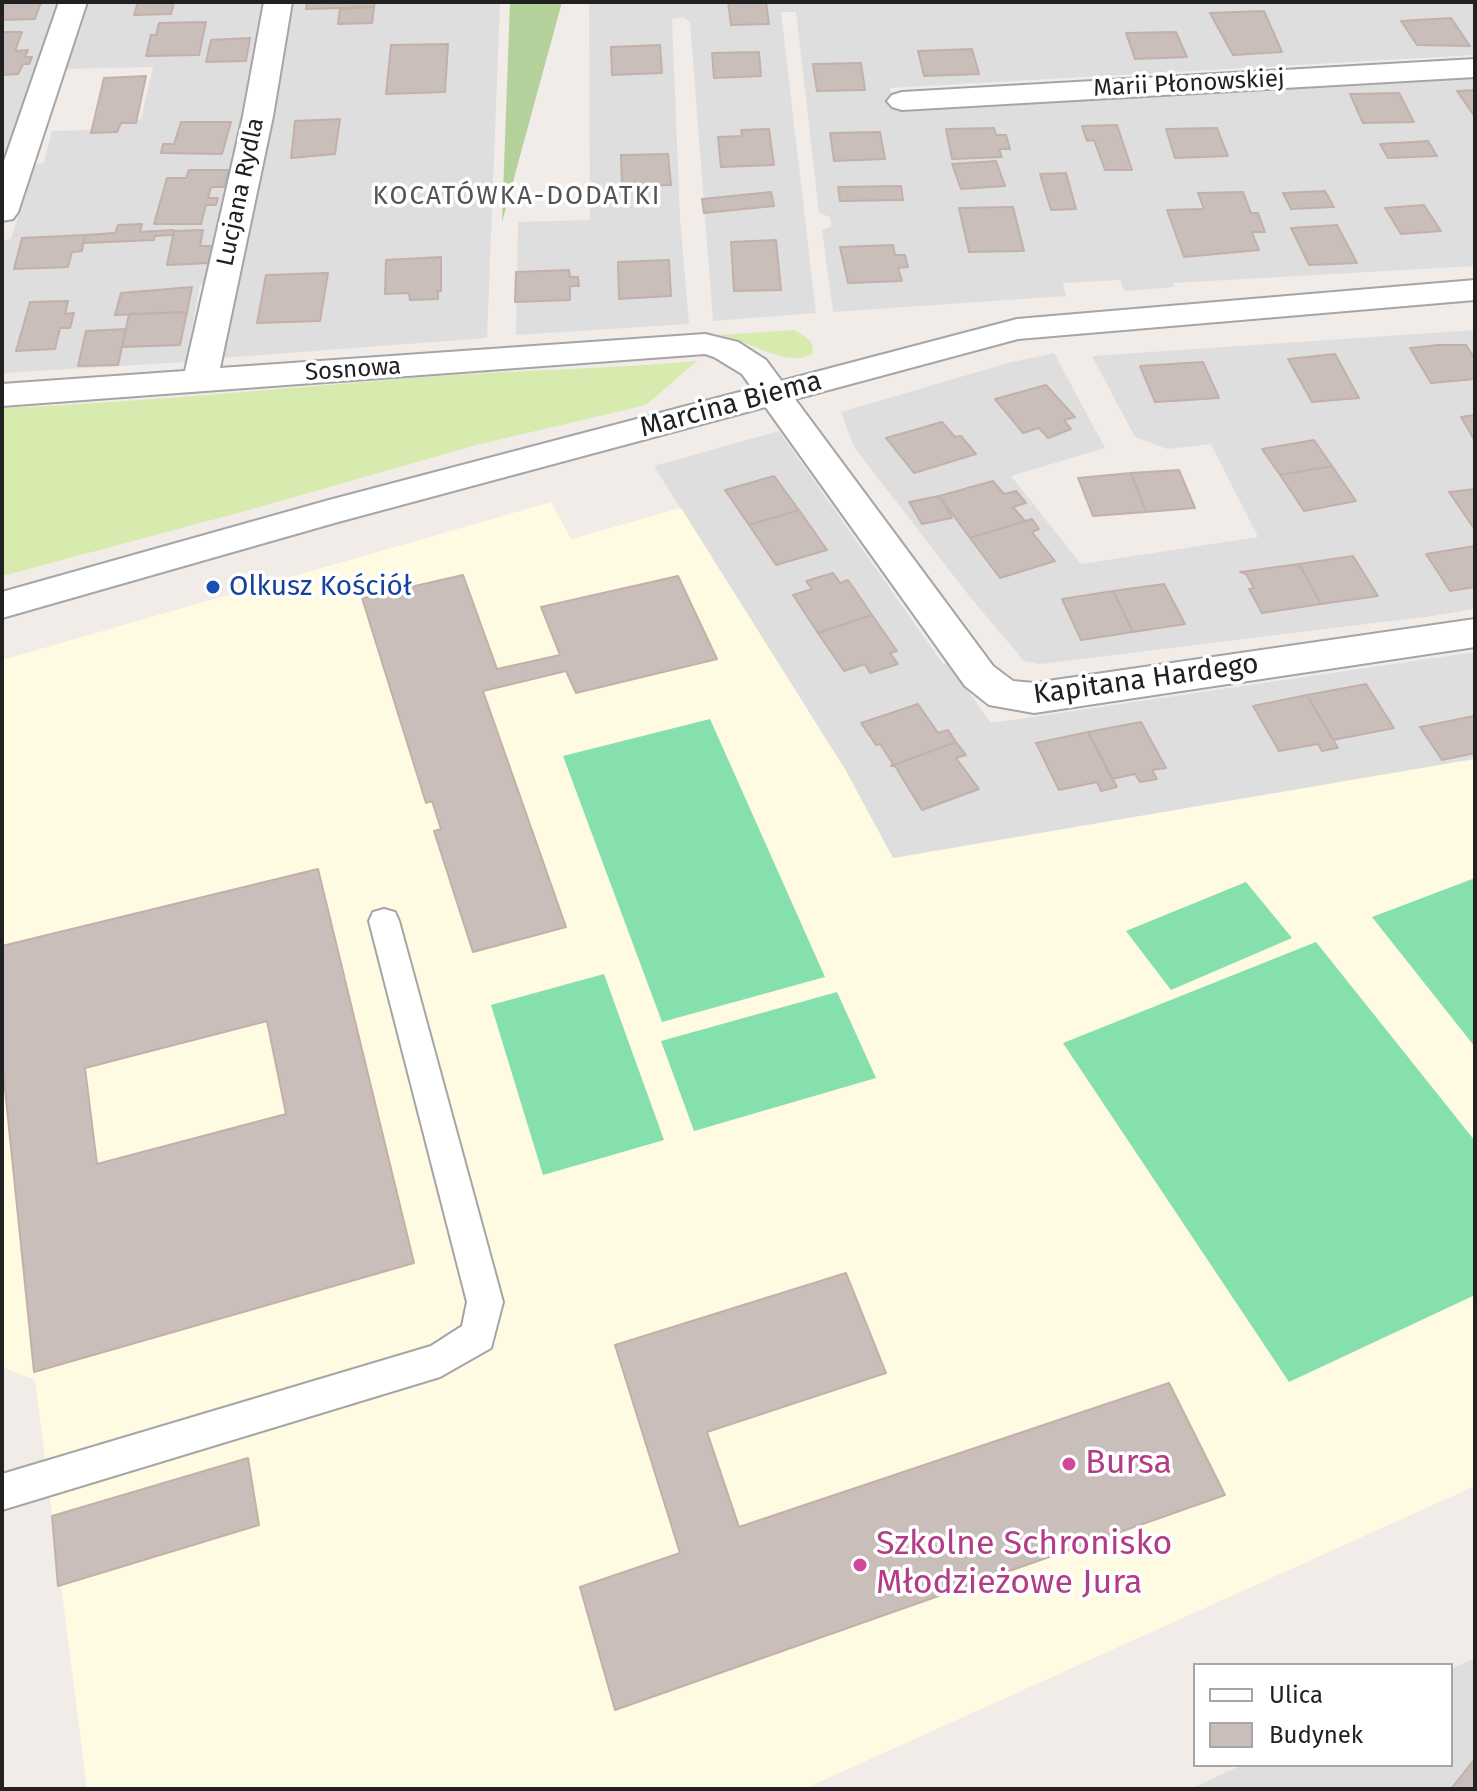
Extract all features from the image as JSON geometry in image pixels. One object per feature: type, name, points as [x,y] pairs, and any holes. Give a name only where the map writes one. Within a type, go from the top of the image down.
[{"type":"street","points":[[2,212],[73,2]]},
{"type":"street","name":"Lucjana Rydla","points":[[200,381],[258,116],[278,2]]},
{"type":"street","name":"Marii Płonowskiej","points":[[902,101],[1475,68]]},
{"type":"street","name":"Marcina Biema","points":[[2,605],[329,512],[1017,329],[1475,290]]},
{"type":"street","name":"Sosnowa","points":[[2,395],[705,344]]},
{"type":"street","name":"Kapitana Hardego","points":[[705,344],[726,349],[754,367],[979,676],[1003,695],[1034,698],[1475,633]]},
{"type":"lane","points":[[2,1492],[440,1360],[478,1336],[485,1302],[384,921]]},
{"type":"shaded area","points":[[2,2],[62,2],[2,188]]},
{"type":"shaded area","points":[[83,2],[270,2],[212,284],[200,285],[186,362],[2,373],[2,245],[4,240],[11,239],[35,164],[44,163],[52,131],[91,130],[93,121],[141,119],[153,67],[63,69]]},
{"type":"shaded area","points":[[289,2],[500,2],[487,338],[222,358]]},
{"type":"shaded area","points":[[589,2],[1475,2],[1475,55],[890,88],[895,110],[1475,77],[1475,266],[1174,283],[1174,287],[1124,291],[1120,280],[1063,283],[1066,296],[833,312],[822,230],[831,226],[830,217],[819,213],[796,12],[781,12],[816,313],[713,321],[690,22],[683,17],[672,19],[680,218],[689,324],[516,335],[518,222],[590,220]]},
{"type":"shaded area","points":[[1475,330],[1475,609],[1432,616],[1040,664],[1024,661],[970,597],[854,447],[841,412],[1008,363],[1054,353],[1105,448],[1011,476],[1081,564],[1258,537],[1211,444],[1167,449],[1135,437],[1092,356]]},
{"type":"shaded area","points":[[779,431],[943,664],[948,663],[991,723],[1475,652],[1475,759],[893,859],[846,771],[654,466]]},
{"type":"shaded area","points":[[551,502],[571,539],[681,508],[846,771],[893,858],[1475,759],[1475,1486],[804,1789],[87,1789],[35,1380],[2,1367],[2,660]]},
{"type":"shaded area","points":[[1475,1658],[1475,1789],[1190,1789],[1238,1767],[1453,1767],[1453,1668]]},
{"type":"green space","points":[[510,2],[562,2],[502,222]]},
{"type":"green space","points":[[794,330],[811,342],[812,354],[791,358],[718,335]]},
{"type":"green space","points":[[697,361],[646,405],[476,445],[2,576],[2,408]]},
{"type":"green space","points":[[710,719],[825,977],[662,1022],[563,756]]},
{"type":"green space","points":[[1475,878],[1475,1047],[1372,917]]},
{"type":"green space","points":[[1246,882],[1292,938],[1171,990],[1126,931]]},
{"type":"green space","points":[[1316,942],[1475,1141],[1475,1295],[1289,1382],[1063,1043]]},
{"type":"green space","points":[[604,974],[664,1140],[543,1175],[491,1005]]},
{"type":"green space","points":[[837,992],[876,1078],[694,1131],[661,1041]]},
{"type":"building","points":[[2,2],[41,2],[35,19],[2,20]]},
{"type":"building","points":[[138,2],[174,2],[171,14],[134,15]]},
{"type":"building","points":[[307,2],[375,2],[374,7],[306,9]]},
{"type":"building","points":[[728,2],[766,2],[769,24],[731,25]]},
{"type":"building","points":[[374,7],[372,23],[338,24],[340,9]]},
{"type":"building","points":[[1264,11],[1282,52],[1233,55],[1210,13]]},
{"type":"building","points":[[1451,18],[1470,46],[1417,45],[1401,21]]},
{"type":"building","points":[[206,22],[199,55],[146,56],[151,35],[156,35],[159,23]]},
{"type":"building","points":[[2,32],[22,32],[15,51],[28,50],[25,57],[32,57],[29,64],[23,64],[18,74],[2,75]]},
{"type":"building","points":[[1176,32],[1187,57],[1135,59],[1126,33]]},
{"type":"building","points":[[250,38],[246,61],[206,62],[211,40]]},
{"type":"building","points":[[448,44],[445,92],[386,94],[391,45]]},
{"type":"building","points":[[660,45],[662,73],[612,75],[611,47]]},
{"type":"building","points":[[972,49],[979,74],[924,76],[918,51]]},
{"type":"building","points":[[759,52],[761,76],[714,78],[712,53]]},
{"type":"building","points":[[861,63],[865,90],[817,91],[813,64]]},
{"type":"building","points":[[146,76],[136,123],[121,123],[117,132],[91,133],[104,78]]},
{"type":"building","points":[[1475,90],[1475,117],[1457,91]]},
{"type":"building","points":[[1399,93],[1414,122],[1363,123],[1350,94]]},
{"type":"building","points":[[340,119],[335,154],[291,158],[295,121]]},
{"type":"building","points":[[181,122],[231,122],[222,154],[161,153],[163,144],[174,144]]},
{"type":"building","points":[[1117,125],[1132,170],[1105,170],[1094,140],[1087,141],[1082,126]]},
{"type":"building","points":[[994,128],[996,135],[1006,135],[1010,149],[999,149],[1002,157],[952,159],[946,129]]},
{"type":"building","points":[[1217,128],[1228,156],[1175,158],[1166,129]]},
{"type":"building","points":[[769,129],[774,165],[721,167],[718,137],[742,136],[741,130]]},
{"type":"building","points":[[880,132],[885,159],[834,161],[830,133]]},
{"type":"building","points":[[1428,141],[1437,156],[1388,158],[1380,144]]},
{"type":"building","points":[[668,154],[671,185],[622,187],[621,155]]},
{"type":"building","points":[[996,161],[1005,186],[961,189],[952,164]]},
{"type":"building","points":[[189,170],[229,170],[224,187],[211,187],[208,198],[218,198],[216,205],[206,205],[201,224],[154,224],[167,178],[186,178]]},
{"type":"building","points":[[1066,173],[1076,209],[1051,210],[1040,174]]},
{"type":"building","points":[[901,186],[903,200],[840,201],[838,187]]},
{"type":"building","points":[[1325,191],[1334,207],[1291,209],[1283,193]]},
{"type":"building","points":[[771,192],[774,206],[704,213],[702,199]]},
{"type":"building","points":[[1243,192],[1251,213],[1258,213],[1265,232],[1252,232],[1259,250],[1184,257],[1167,210],[1204,209],[1198,193]]},
{"type":"building","points":[[1424,205],[1441,231],[1401,234],[1385,208]]},
{"type":"building","points":[[1013,207],[1024,251],[969,252],[959,208]]},
{"type":"building","points":[[142,224],[140,232],[174,230],[172,235],[155,236],[154,240],[84,243],[85,235],[115,233],[118,225]]},
{"type":"building","points":[[1337,225],[1357,263],[1309,265],[1291,228]]},
{"type":"building","points":[[203,230],[200,246],[213,246],[210,263],[167,265],[174,231]]},
{"type":"building","points":[[85,235],[82,251],[72,252],[68,267],[14,269],[22,238]]},
{"type":"building","points":[[776,240],[781,290],[734,291],[731,242]]},
{"type":"building","points":[[893,245],[895,255],[905,255],[908,267],[898,268],[902,281],[848,283],[840,247]]},
{"type":"building","points":[[441,257],[441,291],[438,291],[438,299],[410,300],[409,293],[385,294],[386,260]]},
{"type":"building","points":[[669,260],[671,296],[619,299],[618,262]]},
{"type":"building","points":[[569,270],[570,277],[578,277],[579,286],[570,286],[570,300],[515,302],[516,272]]},
{"type":"building","points":[[328,273],[320,321],[257,323],[266,275]]},
{"type":"building","points":[[192,287],[187,312],[115,315],[121,293]]},
{"type":"building","points":[[68,301],[65,314],[74,313],[70,328],[60,328],[55,349],[16,351],[30,302]]},
{"type":"building","points":[[187,312],[180,345],[122,347],[129,314]]},
{"type":"building","points":[[126,329],[118,365],[78,366],[86,331]]},
{"type":"building","points":[[1466,345],[1475,359],[1475,379],[1431,383],[1410,348]]},
{"type":"building","points":[[1335,354],[1359,398],[1312,402],[1288,359]]},
{"type":"building","points":[[1203,362],[1219,398],[1155,402],[1140,366]]},
{"type":"building","points":[[1046,385],[1075,417],[1064,420],[1071,429],[1048,438],[1039,428],[1023,433],[995,399]]},
{"type":"building","points":[[1475,415],[1475,441],[1461,417]]},
{"type":"building","points":[[942,422],[955,437],[961,436],[976,454],[914,473],[886,438]]},
{"type":"building","points":[[1314,440],[1332,466],[1280,475],[1262,449]]},
{"type":"building","points":[[1332,466],[1356,501],[1304,511],[1280,475]]},
{"type":"building","points":[[1179,470],[1195,508],[1146,512],[1131,473]]},
{"type":"building","points":[[1131,473],[1146,512],[1093,516],[1078,478]]},
{"type":"building","points":[[774,476],[799,510],[749,525],[725,490]]},
{"type":"building","points":[[993,481],[1004,494],[1016,491],[1026,503],[1013,507],[1025,521],[970,538],[939,496]]},
{"type":"building","points":[[1475,489],[1475,527],[1473,527],[1449,492]]},
{"type":"building","points":[[939,496],[952,518],[922,524],[909,502]]},
{"type":"building","points":[[799,510],[827,550],[776,565],[749,525]]},
{"type":"building","points":[[1032,519],[1039,529],[1032,532],[1055,561],[1000,578],[970,538]]},
{"type":"building","points":[[1475,546],[1475,587],[1450,591],[1426,554]]},
{"type":"building","points":[[1353,556],[1378,596],[1321,604],[1299,564]]},
{"type":"building","points":[[1299,564],[1321,604],[1262,613],[1249,589],[1254,588],[1246,574],[1240,572]]},
{"type":"building","points":[[833,573],[840,583],[848,580],[872,615],[818,633],[793,595],[812,589],[806,581]]},
{"type":"building","points":[[463,575],[497,669],[560,655],[541,607],[678,576],[717,659],[576,693],[566,671],[483,691],[566,927],[473,952],[434,831],[441,829],[432,801],[426,803],[362,598]]},
{"type":"building","points":[[1164,584],[1185,624],[1133,632],[1113,591]]},
{"type":"building","points":[[1113,591],[1133,632],[1081,640],[1062,599]]},
{"type":"building","points":[[872,615],[897,651],[890,653],[898,664],[870,673],[865,664],[844,671],[818,633]]},
{"type":"building","points":[[1366,684],[1394,728],[1333,740],[1307,695]]},
{"type":"building","points":[[1307,695],[1338,748],[1322,751],[1318,744],[1279,751],[1253,706]]},
{"type":"building","points":[[918,704],[938,733],[948,730],[956,742],[891,766],[893,764],[880,744],[876,745],[861,723]]},
{"type":"building","points":[[1474,716],[1475,753],[1442,760],[1420,727]]},
{"type":"building","points":[[1141,722],[1166,768],[1152,770],[1157,779],[1140,782],[1135,774],[1112,779],[1088,732]]},
{"type":"building","points":[[1088,732],[1117,787],[1101,791],[1097,782],[1059,790],[1036,743]]},
{"type":"building","points":[[956,742],[966,755],[956,758],[979,789],[922,810],[895,766],[891,766]]},
{"type":"building","points":[[318,869],[414,1263],[34,1372],[2,1060],[2,946]],"holes":[[[267,1021],[286,1114],[97,1164],[85,1068]]]},
{"type":"building","name":"Bursa","points":[[846,1273],[886,1373],[707,1432],[739,1527],[1169,1383],[1225,1495],[615,1710],[580,1587],[680,1553],[615,1345]]},
{"type":"building","points":[[248,1458],[259,1525],[58,1586],[52,1516]]},
{"type":"building","points":[[1473,1761],[1475,1789],[1451,1789]]},
{"type":"place","name":"Olkusz Kościół","points":[[213,587]]},
{"type":"place","name":"Bursa","points":[[1069,1464]]},
{"type":"place","name":"Szkolne Schronisko Młodzieżowe Jura","points":[[860,1565]]},
{"type":"district","name":"KOCATÓWKA-DODATKI","points":[[517,197]]}]
